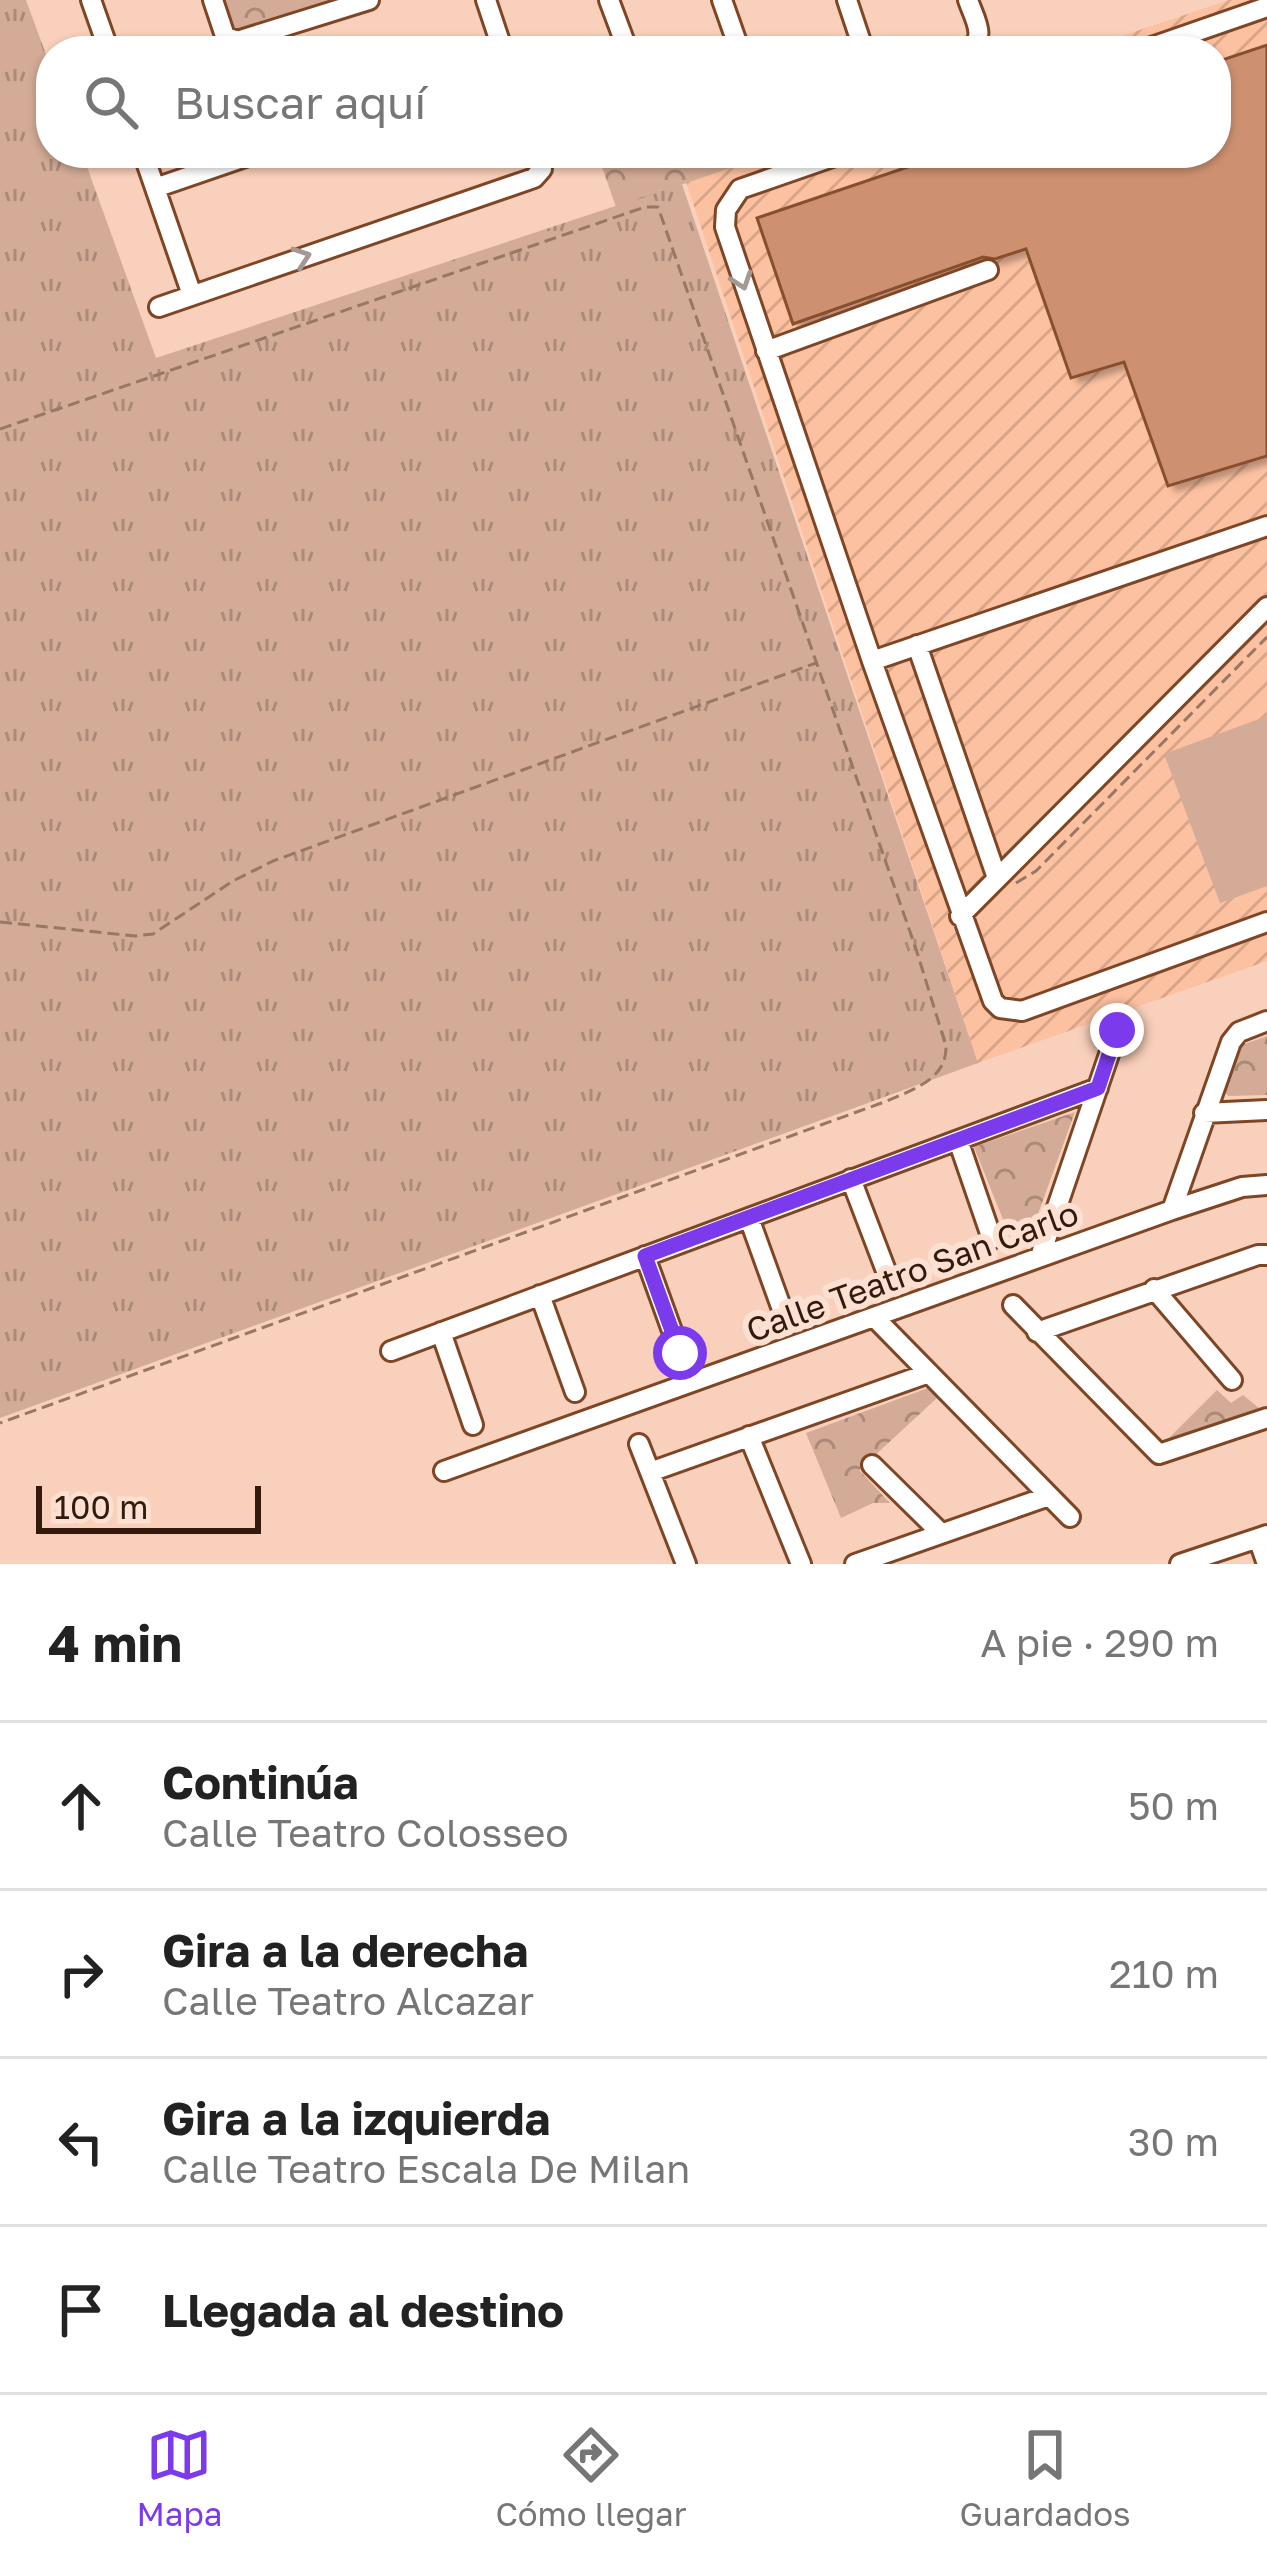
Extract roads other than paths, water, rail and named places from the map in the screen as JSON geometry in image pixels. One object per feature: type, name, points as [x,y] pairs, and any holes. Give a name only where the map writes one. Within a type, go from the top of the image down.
[{"type":"street","points":[[92,0],[104,36]]},
{"type":"street","points":[[213,0],[225,36]]},
{"type":"street","points":[[250,36],[369,0]]},
{"type":"street","points":[[486,0],[498,36]]},
{"type":"street","points":[[609,0],[622,36]]},
{"type":"street","points":[[722,0],[735,36]]},
{"type":"street","points":[[847,0],[859,36]]},
{"type":"street","points":[[968,0],[979,36]]},
{"type":"street","points":[[1184,36],[1267,8]]},
{"type":"street","points":[[148,168],[192,295]]},
{"type":"street","points":[[155,188],[213,168]]},
{"type":"street","points":[[159,307],[534,178],[542,168]]},
{"type":"street","points":[[801,168],[740,189],[726,210],[728,242],[993,1001],[1011,1012],[1267,922]]},
{"type":"street","points":[[766,351],[988,270]]},
{"type":"street","points":[[872,661],[1267,526]]},
{"type":"street","points":[[960,916],[1267,608]]},
{"type":"street","points":[[917,645],[997,878]]},
{"type":"street","points":[[1172,1210],[1234,1036],[1267,1021]]},
{"type":"street","points":[[1040,1257],[1117,1030]]},
{"type":"street","points":[[391,1351],[1098,1088]]},
{"type":"street","points":[[1204,1113],[1267,1110]]},
{"type":"street","points":[[958,1140],[992,1239]]},
{"type":"street","points":[[851,1179],[888,1276]]},
{"type":"street","name":"Calle Teatro San Carlo","points":[[444,1471],[1172,1210],[1242,1187],[1267,1185]]},
{"type":"street","points":[[749,1218],[784,1315]]},
{"type":"street","points":[[1037,1332],[1154,1289],[1267,1255]]},
{"type":"street","points":[[645,1256],[680,1353]]},
{"type":"street","points":[[1154,1289],[1232,1380]]},
{"type":"street","points":[[540,1294],[575,1392]]},
{"type":"street","points":[[1012,1305],[1159,1454],[1267,1418]]},
{"type":"street","points":[[874,1317],[1070,1517]]},
{"type":"street","points":[[441,1332],[473,1425]]},
{"type":"street","points":[[650,1472],[929,1373]]},
{"type":"street","points":[[749,1436],[801,1564]]},
{"type":"street","points":[[639,1444],[686,1564]]},
{"type":"street","points":[[872,1465],[940,1533]]},
{"type":"street","points":[[855,1564],[1048,1496]]},
{"type":"street","points":[[1180,1564],[1263,1536],[1267,1564]]}]
